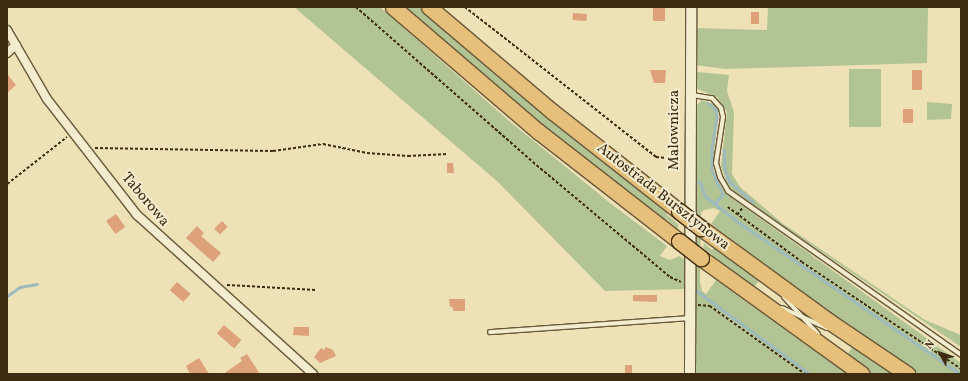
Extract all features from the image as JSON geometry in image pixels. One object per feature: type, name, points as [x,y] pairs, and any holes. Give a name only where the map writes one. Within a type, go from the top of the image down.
[{"type":"highway","name":"Autostrada Bursztynowa","points":[[393,7],[533,127],[701,258],[862,374]]},
{"type":"highway","name":"Autostrada Bursztynowa","points":[[429,7],[553,112],[679,211],[763,274],[907,374]]},
{"type":"street","name":"Malownicza","points":[[690,374],[691,7]]},
{"type":"street","name":"Taborowa","points":[[7,30],[48,99],[72,134],[137,215],[213,286],[313,374]]},
{"type":"street","points":[[7,53],[16,46]]},
{"type":"lane","points":[[690,95],[712,98],[721,108],[723,117],[717,152],[717,168],[726,189],[745,204],[961,355]]},
{"type":"lane","points":[[763,274],[843,361]]},
{"type":"lane","points":[[748,293],[856,340]]},
{"type":"lane","points":[[490,332],[690,318]]},
{"type":"path","points":[[356,7],[498,132],[670,277],[676,281],[690,281]]},
{"type":"path","points":[[465,7],[656,157],[690,160]]},
{"type":"path","points":[[7,184],[72,134]]},
{"type":"path","points":[[84,148],[273,151],[323,144],[367,153],[408,156],[448,154]]},
{"type":"path","points":[[737,215],[745,204]]},
{"type":"path","points":[[728,208],[961,369]]},
{"type":"path","points":[[213,286],[221,284],[316,290]]},
{"type":"path","points":[[710,306],[805,374]]},
{"type":"green space","points":[[294,7],[380,7],[508,120],[610,203],[667,246],[660,256],[670,260],[679,256],[685,260],[686,289],[605,291],[498,182]]},
{"type":"green space","points":[[400,7],[422,7],[669,211],[666,214],[678,224],[678,229],[666,219],[662,223],[592,168]]},
{"type":"green space","points":[[768,7],[928,7],[927,63],[726,69],[695,65],[695,28],[767,30]]},
{"type":"green space","points":[[849,69],[881,69],[881,127],[849,127]]},
{"type":"green space","points":[[697,72],[729,75],[727,91],[734,112],[732,174],[740,187],[782,223],[925,320],[961,335],[961,347],[735,193],[727,183],[721,166],[727,112],[717,97],[695,88],[694,75]]},
{"type":"green space","points":[[702,100],[713,104],[718,110],[713,167],[718,183],[728,195],[961,363],[961,374],[919,374],[806,295],[711,224],[720,211],[714,208],[704,210],[701,213],[700,281],[702,291],[706,294],[716,280],[847,374],[693,374],[694,108]]},
{"type":"green space","points":[[927,102],[952,104],[951,119],[927,120]]},
{"type":"green space","points":[[704,243],[712,250],[716,245],[761,278],[752,290],[710,259],[713,255],[703,248]]},
{"type":"green space","points":[[854,344],[897,374],[871,374],[846,357]]},
{"type":"building","points":[[653,7],[665,7],[665,21],[653,21]]},
{"type":"building","points":[[751,12],[759,12],[759,24],[751,24]]},
{"type":"building","points":[[573,13],[587,14],[586,21],[573,20]]},
{"type":"building","points":[[650,70],[666,70],[665,83],[654,83]]},
{"type":"building","points":[[912,70],[922,70],[922,90],[912,90]]},
{"type":"building","points":[[7,74],[16,85],[7,93]]},
{"type":"building","points":[[903,109],[913,109],[913,123],[903,123]]},
{"type":"building","points":[[447,163],[453,163],[454,173],[447,173]]},
{"type":"building","points":[[116,214],[125,227],[115,234],[106,221]]},
{"type":"building","points":[[222,221],[228,227],[220,234],[214,229]]},
{"type":"building","points":[[197,226],[204,233],[201,236],[221,253],[213,262],[186,238]]},
{"type":"building","points":[[177,282],[191,294],[183,302],[170,290]]},
{"type":"building","points":[[633,295],[657,295],[657,302],[633,301]]},
{"type":"building","points":[[449,299],[465,299],[465,311],[453,311],[453,307],[450,307]]},
{"type":"building","points":[[224,325],[241,340],[234,348],[217,333]]},
{"type":"building","points":[[294,327],[309,327],[309,336],[293,335]]},
{"type":"building","points":[[326,347],[333,350],[336,356],[320,363],[314,357],[321,348],[324,350]]},
{"type":"building","points":[[247,354],[260,374],[223,374],[242,361],[240,358]]},
{"type":"building","points":[[199,358],[209,374],[190,374],[186,366]]},
{"type":"building","points":[[625,365],[632,365],[632,374],[625,374]]},
{"type":"waterway","points":[[708,103],[716,110],[717,118],[712,148],[712,170],[723,195],[715,204]]},
{"type":"waterway","points":[[724,150],[725,169],[730,182],[753,202]]},
{"type":"waterway","points":[[697,181],[701,183],[705,196],[741,224],[961,374]]},
{"type":"waterway","points":[[7,296],[20,287],[37,284]]},
{"type":"waterway","points":[[697,291],[810,374]]}]
